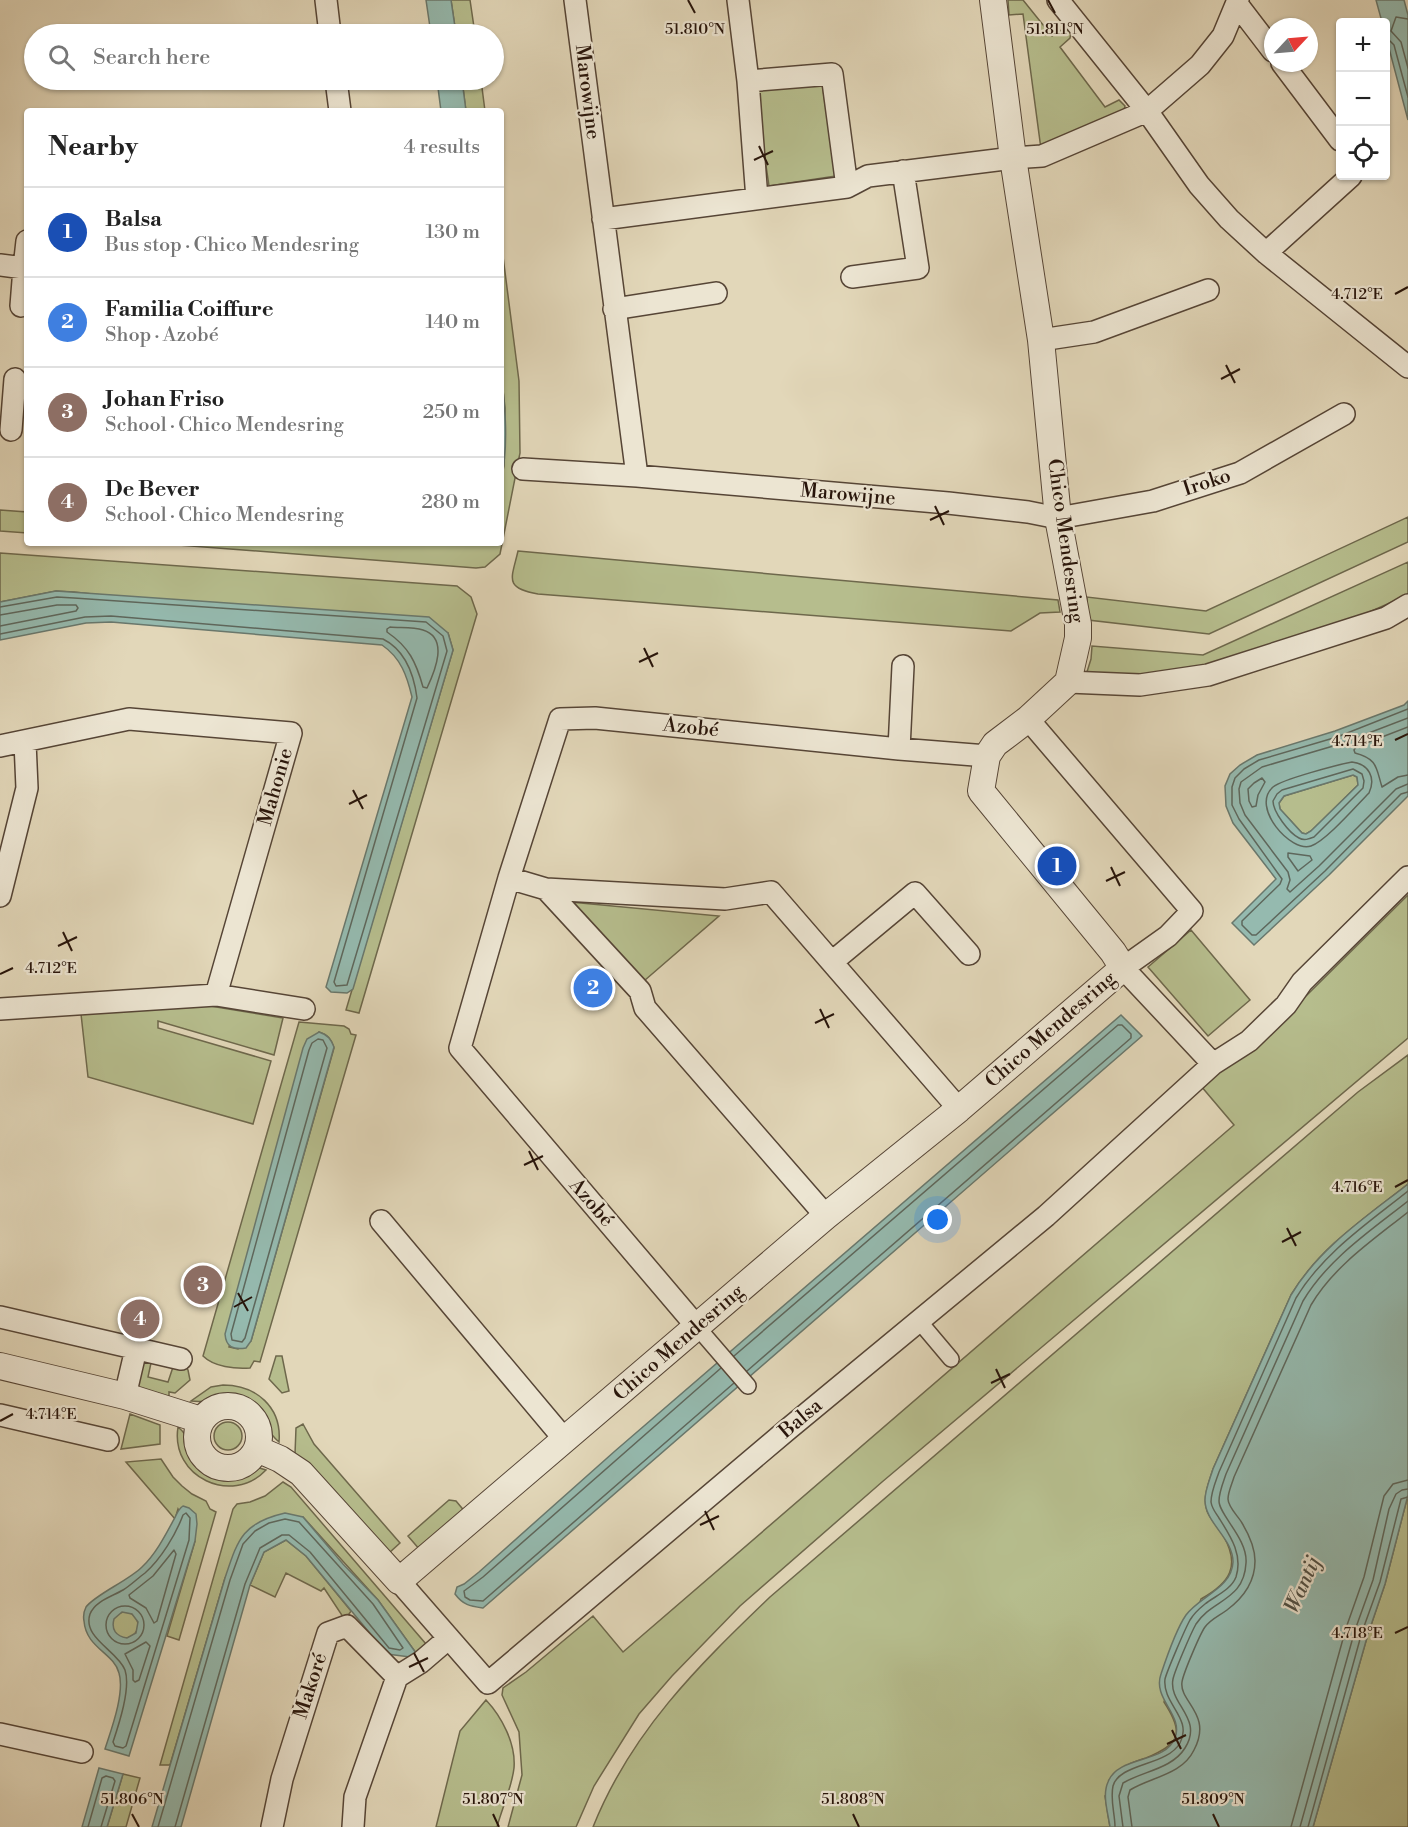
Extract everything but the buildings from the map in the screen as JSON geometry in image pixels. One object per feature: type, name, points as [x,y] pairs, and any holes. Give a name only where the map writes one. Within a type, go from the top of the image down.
[{"type":"street","points":[[326,0],[329,24]]},
{"type":"street","name":"Marowijne","points":[[575,0],[637,477]]},
{"type":"street","points":[[738,0],[748,81],[757,199]]},
{"type":"street","name":"Chico Mendesring","points":[[993,0],[1013,158],[1041,340],[1058,518],[1078,624],[1078,638],[1068,682]]},
{"type":"street","points":[[1058,0],[1147,111],[1198,185],[1229,219],[1266,253],[1408,367]]},
{"type":"street","points":[[603,219],[847,187],[868,176],[1042,156],[1147,111],[1200,65],[1223,36],[1237,2]]},
{"type":"street","points":[[1237,2],[1264,39]]},
{"type":"street","points":[[1289,72],[1336,133]]},
{"type":"street","points":[[748,81],[832,74],[847,187]]},
{"type":"street","points":[[337,90],[340,108]]},
{"type":"street","points":[[852,277],[918,268],[903,171]]},
{"type":"street","points":[[1266,253],[1346,180]]},
{"type":"street","points":[[0,266],[24,268],[21,306]]},
{"type":"street","points":[[1041,340],[1094,333],[1208,290]]},
{"type":"street","points":[[614,309],[716,293]]},
{"type":"street","points":[[13,430],[15,379]]},
{"type":"street","name":"Iroko","points":[[1058,518],[1153,501],[1240,473],[1344,414]]},
{"type":"street","name":"Marowijne","points":[[523,469],[948,503],[1028,512],[1058,518]]},
{"type":"street","points":[[987,756],[995,744],[1028,719],[1068,682],[1140,685],[1208,675],[1386,618],[1408,605]]},
{"type":"street","points":[[899,749],[903,666]]},
{"type":"street","name":"Azobé","points":[[698,1328],[460,1047],[509,878],[560,719],[595,718],[987,756]]},
{"type":"street","name":"Mahonie","points":[[0,746],[129,719],[291,733],[216,995]]},
{"type":"street","points":[[1028,719],[1192,911],[1168,936],[1123,968],[1213,1064]]},
{"type":"street","points":[[0,896],[27,788],[25,742]]},
{"type":"street","name":"Chico Mendesring","points":[[399,1581],[698,1328],[826,1216],[959,1109],[1123,968],[1113,952],[981,791],[987,756]]},
{"type":"street","name":"Balsa","points":[[399,1581],[488,1683],[1046,1216],[1213,1064],[1249,1041],[1286,1005],[1302,982],[1408,877]]},
{"type":"street","points":[[509,878],[546,889],[725,899],[771,892],[959,1109]]},
{"type":"street","points":[[546,889],[640,991],[645,1008],[826,1216]]},
{"type":"street","points":[[832,962],[915,892],[969,954]]},
{"type":"street","points":[[0,1008],[216,995],[304,1009]]},
{"type":"street","points":[[381,1221],[565,1440]]},
{"type":"street","points":[[0,1317],[181,1359]]},
{"type":"street","points":[[919,1321],[951,1359]]},
{"type":"street","points":[[698,1328],[748,1386]]},
{"type":"street","points":[[125,1396],[136,1349]]},
{"type":"street","points":[[0,1366],[125,1396],[201,1420]]},
{"type":"street","points":[[217,1407],[238,1407],[247,1412],[259,1428],[260,1438],[253,1457],[237,1467],[219,1467],[210,1462],[199,1448],[198,1429],[201,1420],[217,1407]]},
{"type":"street","points":[[0,1415],[108,1440]]},
{"type":"street","points":[[257,1449],[301,1473],[399,1581]]},
{"type":"street","name":"Makoré","points":[[272,1827],[282,1779],[328,1633],[346,1626],[397,1677]]},
{"type":"street","points":[[352,1827],[355,1797],[397,1677],[421,1662],[449,1638]]},
{"type":"street","points":[[0,1734],[82,1752]]},
{"type":"green space","points":[[451,0],[470,0],[474,24],[455,24]]},
{"type":"green space","points":[[1008,0],[1023,0],[1052,36],[1063,29],[1068,29],[1071,33],[1070,38],[1060,47],[1105,107],[1119,100],[1125,106],[1123,114],[1041,149],[1023,14],[1009,15]]},
{"type":"green space","points":[[822,83],[836,176],[769,186],[755,90]]},
{"type":"green space","points":[[463,90],[482,90],[485,108],[466,108]]},
{"type":"green space","points":[[504,264],[519,381],[520,453],[504,534]]},
{"type":"green space","points":[[0,510],[24,512],[24,533],[0,531]]},
{"type":"green space","points":[[1408,517],[1408,542],[1209,634],[1088,620],[1087,597],[1206,611]]},
{"type":"green space","points":[[191,546],[502,546],[500,554],[485,567]]},
{"type":"green space","points":[[518,551],[1058,600],[1060,612],[1040,613],[1011,631],[538,594],[519,589],[515,585],[512,575]]},
{"type":"green space","points":[[0,553],[457,586],[471,597],[477,614],[359,1013],[346,1010],[453,650],[448,633],[74,592],[56,591],[0,602]]},
{"type":"green space","points":[[1408,562],[1408,595],[1333,628],[1208,667],[1141,677],[1086,675],[1092,646],[1203,655]]},
{"type":"green space","points":[[1353,775],[1357,777],[1358,785],[1306,834],[1302,833],[1280,809],[1279,803],[1284,796]]},
{"type":"green space","points":[[1408,895],[1408,1038],[882,1482],[740,1606],[672,1676],[639,1714],[594,1786],[576,1827],[508,1827],[522,1775],[519,1732],[502,1695],[503,1688],[526,1672],[593,1616],[623,1652],[1234,1125],[1201,1086],[1307,995]]},
{"type":"green space","points":[[570,902],[719,916],[637,987]]},
{"type":"green space","points":[[1191,930],[1250,1000],[1208,1036],[1148,967]]},
{"type":"green space","points":[[204,1005],[283,1018],[274,1055],[158,1021],[158,1028],[271,1061],[253,1124],[88,1077],[81,1014]]},
{"type":"green space","points":[[299,1022],[344,1026],[351,1034],[356,1035],[260,1362],[254,1361],[250,1368],[231,1368],[213,1363],[203,1356]],"holes":[[[319,1032],[329,1038],[334,1048],[251,1341],[238,1349],[229,1347]]]},
{"type":"green space","points":[[1408,1055],[1408,1184],[1329,1248],[1302,1278],[1291,1295],[1213,1469],[1208,1485],[1205,1501],[1207,1511],[1223,1535],[1232,1565],[1230,1573],[1219,1587],[1201,1599],[1164,1702],[1175,1722],[1176,1737],[1166,1748],[1130,1764],[1119,1776],[1105,1796],[1110,1827],[593,1827],[626,1761],[646,1731],[692,1675],[770,1597],[1358,1092]]},
{"type":"green space","points":[[276,1356],[282,1356],[289,1391],[282,1393],[269,1379]]},
{"type":"green space","points":[[140,1360],[150,1360],[148,1377],[168,1382],[174,1364],[185,1365],[190,1380],[175,1393],[169,1392],[169,1397],[136,1388]]},
{"type":"green space","points":[[223,1385],[246,1389],[264,1400],[276,1418],[279,1442],[248,1405],[233,1400],[191,1401],[211,1387]]},
{"type":"green space","points":[[130,1414],[160,1425],[160,1444],[121,1449]]},
{"type":"green space","points":[[228,1422],[238,1426],[242,1436],[238,1446],[228,1450],[218,1446],[214,1436],[218,1426]]},
{"type":"green space","points":[[303,1424],[314,1444],[400,1543],[390,1552],[383,1548],[320,1475],[295,1454],[296,1428]]},
{"type":"green space","points":[[178,1427],[187,1437],[198,1457],[213,1469],[228,1471],[258,1468],[266,1470],[252,1481],[237,1486],[206,1481],[193,1472],[184,1460],[178,1445]]},
{"type":"green space","points":[[161,1459],[182,1486],[206,1501],[210,1509],[216,1512],[179,1640],[167,1636],[195,1541],[178,1509],[175,1519],[126,1462]]},
{"type":"green space","points":[[283,1482],[291,1487],[426,1644],[416,1653],[378,1600],[303,1517],[225,1578],[170,1765],[160,1765],[233,1509],[237,1504],[265,1496]]},
{"type":"green space","points":[[1408,1495],[1408,1827],[1313,1827],[1368,1634],[1385,1584]]},
{"type":"green space","points":[[449,1500],[456,1501],[466,1513],[420,1550],[408,1536]]},
{"type":"green space","points":[[286,1540],[306,1556],[351,1611],[345,1620],[324,1588],[321,1591],[286,1573],[275,1597],[250,1585],[264,1552]]},
{"type":"green space","points":[[125,1612],[134,1616],[138,1625],[134,1634],[125,1638],[116,1634],[112,1625],[116,1616]]},
{"type":"green space","points":[[486,1700],[507,1731],[514,1759],[511,1783],[497,1827],[436,1827],[460,1731]]},
{"type":"green space","points":[[123,1774],[140,1778],[126,1827],[107,1827]]},
{"type":"water","points":[[426,0],[451,0],[455,24],[430,24]]},
{"type":"water","points":[[1376,0],[1404,0],[1408,15],[1408,120],[1390,52],[1390,18],[1381,18]]},
{"type":"water","points":[[438,90],[463,90],[466,108],[441,108]]},
{"type":"water","points":[[504,402],[505,412],[504,458]]},
{"type":"water","points":[[56,591],[429,617],[448,633],[453,650],[353,989],[347,993],[331,992],[326,987],[412,697],[399,662],[382,645],[111,622],[86,623],[0,640],[0,602]]},
{"type":"water","points":[[1408,701],[1408,796],[1329,875],[1254,945],[1232,923],[1276,879],[1233,823],[1226,806],[1225,786],[1230,774],[1257,755],[1335,731],[1404,705]],"holes":[[[1353,775],[1357,777],[1358,785],[1306,834],[1302,833],[1280,809],[1279,803],[1284,796]]]},
{"type":"water","points":[[1121,1015],[1142,1036],[483,1608],[474,1607],[458,1598],[455,1594],[457,1587],[479,1572],[615,1451]]},
{"type":"water","points":[[319,1032],[329,1038],[334,1047],[251,1341],[246,1348],[234,1348],[227,1342],[225,1334],[303,1048],[307,1039]]},
{"type":"water","name":"Wantij","points":[[1408,1184],[1408,1495],[1385,1584],[1368,1634],[1313,1827],[1110,1827],[1106,1787],[1113,1773],[1121,1767],[1162,1752],[1175,1738],[1177,1730],[1175,1722],[1159,1683],[1161,1674],[1175,1635],[1186,1615],[1227,1579],[1233,1562],[1229,1545],[1206,1508],[1207,1488],[1213,1469],[1291,1295],[1302,1278],[1329,1248]]},
{"type":"water","points":[[183,1506],[196,1514],[195,1541],[129,1756],[105,1749],[120,1691],[119,1673],[112,1660],[90,1638],[86,1630],[84,1612],[91,1602],[147,1562]],"holes":[[[122,1612],[132,1614],[138,1622],[136,1633],[127,1638],[120,1636],[115,1632],[114,1619]]]},
{"type":"water","points":[[285,1513],[303,1517],[343,1564],[378,1600],[416,1653],[410,1657],[387,1654],[306,1556],[286,1540],[264,1552],[250,1585],[181,1827],[152,1827],[225,1578],[238,1543],[259,1522]]},
{"type":"water","points":[[99,1768],[123,1774],[107,1827],[82,1827]]},
{"type":"place","name":"Balsa","points":[[1057,866]]},
{"type":"place","name":"Familia Coiffure","points":[[593,988]]},
{"type":"place","name":"Johan Friso","points":[[203,1285]]},
{"type":"place","name":"De Bever","points":[[140,1319]]}]
